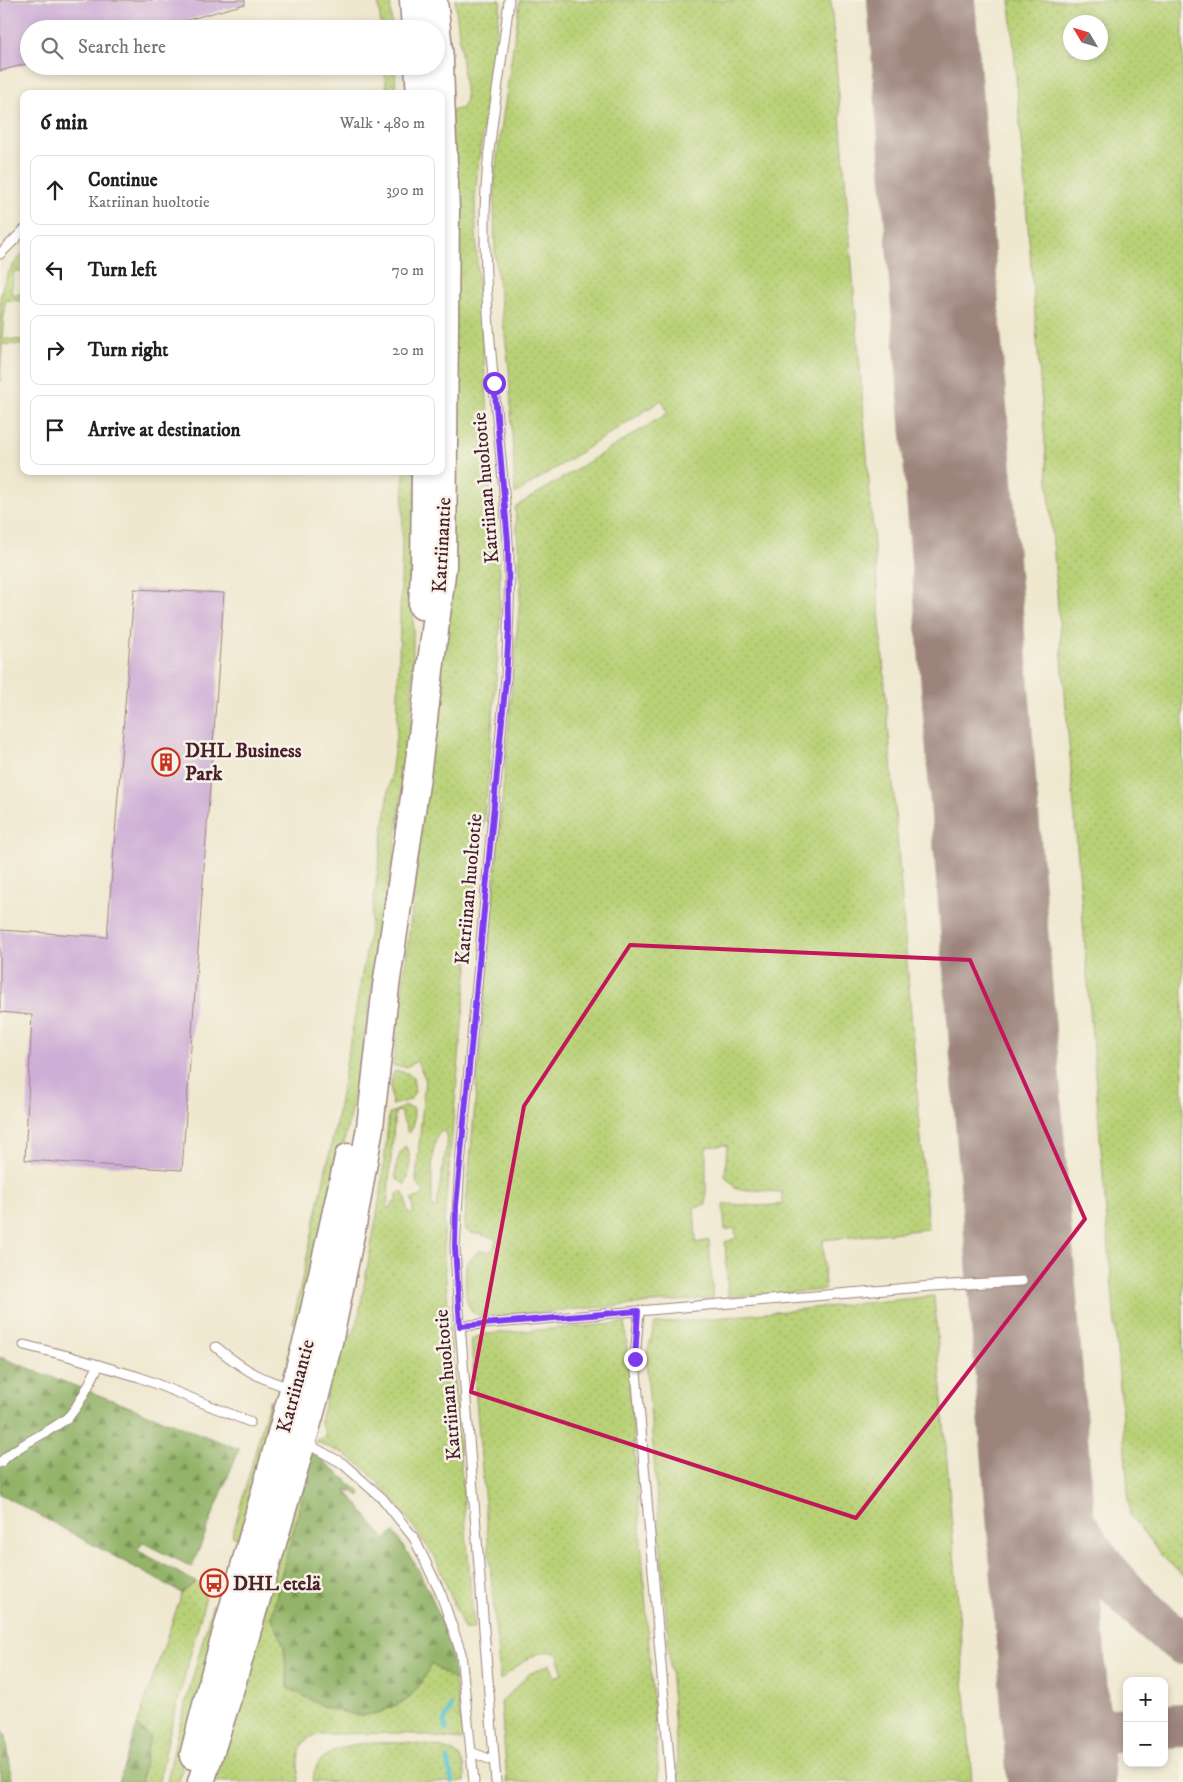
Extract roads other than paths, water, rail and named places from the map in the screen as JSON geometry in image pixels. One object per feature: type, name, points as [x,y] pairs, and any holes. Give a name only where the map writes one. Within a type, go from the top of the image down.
[{"type":"main road","points":[[413,0],[414,20]]},
{"type":"main road","name":"Katriinantie","points":[[434,0],[436,20]]},
{"type":"main road","points":[[419,75],[420,90]]},
{"type":"main road","name":"Katriinantie","points":[[440,75],[441,90]]},
{"type":"main road","name":"Katriinantie","points":[[445,200],[445,430]]},
{"type":"main road","name":"Katriinantie","points":[[416,784],[424,571],[425,475]]},
{"type":"main road","name":"Katriinantie","points":[[189,1782],[208,1697],[305,1392],[330,1338],[354,1225],[370,1127],[386,986],[416,784],[443,566],[444,475]]},
{"type":"main road","name":"Katriinantie","points":[[201,1782],[228,1698],[305,1392]]},
{"type":"lane","name":"Katriinan huoltotie","points":[[496,1782],[455,1247],[456,1206],[509,628],[508,542],[494,383],[485,229],[486,177],[509,0]]},
{"type":"lane","points":[[0,254],[20,234]]},
{"type":"lane","points":[[460,1326],[923,1287],[1022,1281]]},
{"type":"lane","points":[[638,1311],[635,1359],[671,1782]]},
{"type":"lane","points":[[24,1345],[139,1377],[250,1422]]},
{"type":"lane","points":[[216,1347],[242,1367],[270,1382],[305,1392]]},
{"type":"lane","points":[[0,1463],[18,1448],[54,1427],[68,1416],[77,1405],[99,1366]]},
{"type":"lane","points":[[313,1447],[342,1463],[383,1499],[414,1538],[442,1594],[461,1652],[474,1782]]},
{"type":"lane","points":[[471,1752],[494,1761]]},
{"type":"waterway","points":[[446,1730],[444,1722],[451,1706]]},
{"type":"waterway","points":[[448,1759],[452,1782]]},
{"type":"place","name":"DHL Business Park","points":[[166,762]]},
{"type":"place","name":"DHL etelä","points":[[214,1583]]}]
